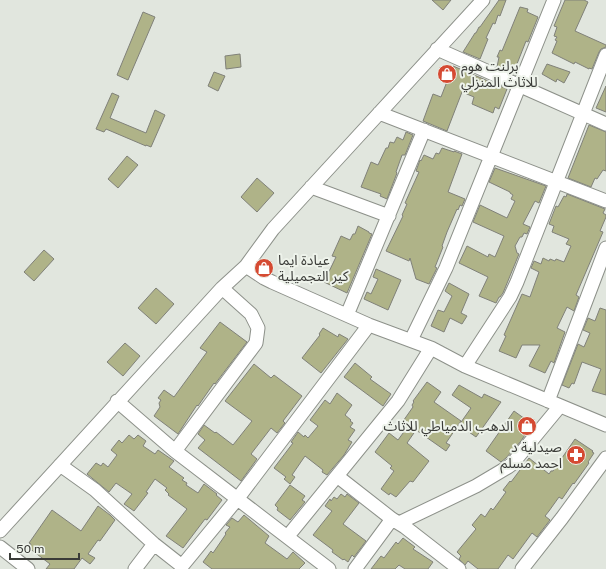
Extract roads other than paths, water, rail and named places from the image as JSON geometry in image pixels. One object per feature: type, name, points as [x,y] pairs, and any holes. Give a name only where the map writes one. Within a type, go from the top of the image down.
[{"type":"street","points":[[0,531],[222,288],[246,266],[273,229],[483,0]]},
{"type":"street","points":[[411,340],[446,268],[554,0]]},
{"type":"street","points":[[437,49],[606,124]]},
{"type":"street","points":[[465,366],[510,296],[557,182],[606,55]]},
{"type":"street","points":[[379,113],[606,201]]},
{"type":"street","points":[[347,315],[424,130]]},
{"type":"street","points":[[311,187],[388,216]]},
{"type":"street","points":[[548,401],[606,248]]},
{"type":"street","points":[[246,266],[264,278],[369,325],[431,348],[465,366],[606,425]]},
{"type":"street","points":[[175,451],[256,343],[258,328],[251,314],[222,288]]},
{"type":"street","points":[[60,465],[95,490],[154,544],[184,568],[369,325]]},
{"type":"street","points":[[288,536],[398,401],[431,348]]},
{"type":"street","points":[[117,402],[175,451],[288,536],[329,569]]},
{"type":"street","points":[[355,569],[395,521],[476,486],[512,464],[560,406]]},
{"type":"street","points":[[522,569],[606,458]]},
{"type":"street","points":[[337,476],[458,569]]},
{"type":"street","points":[[135,569],[154,544]]},
{"type":"street","points":[[0,547],[28,569]]},
{"type":"place","name":"برلنت هوم للاثاث المنزلي","points":[[447,74]]},
{"type":"place","name":"عيادة ايما كير التجميلية","points":[[264,268]]},
{"type":"place","name":"الدهب الدمياطي للاثاث","points":[[527,426]]},
{"type":"place","name":"صيدلية د احمد مسلم","points":[[576,455]]}]
